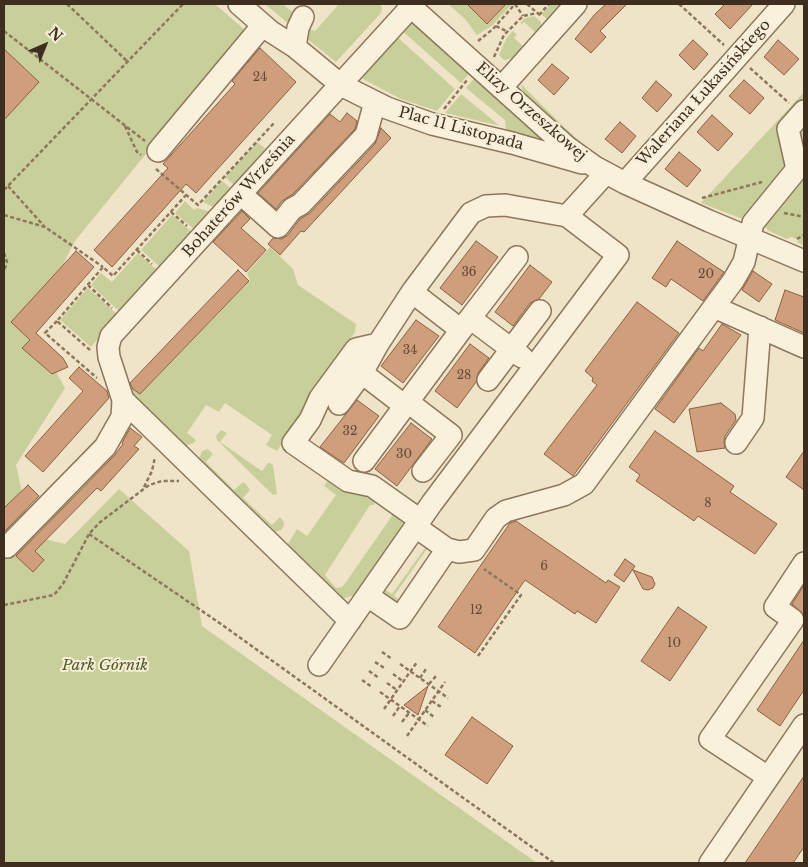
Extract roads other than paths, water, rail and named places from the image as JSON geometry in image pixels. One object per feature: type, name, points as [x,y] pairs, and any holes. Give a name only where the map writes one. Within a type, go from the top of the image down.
[{"type":"street","name":"Plac 11 Listopada","points":[[239,4],[263,25],[295,47],[341,85],[375,102],[410,118],[512,143],[600,170]]},
{"type":"street","points":[[501,88],[576,4]]},
{"type":"street","name":"Waleriana Łukasińskiego","points":[[624,183],[784,4]]},
{"type":"street","name":"Elizy Orzeszkowej","points":[[410,5],[567,146],[600,170],[624,183],[804,261]]},
{"type":"street","name":"Bohaterów Września","points":[[123,400],[109,357],[108,347],[111,336],[341,85],[410,5]]},
{"type":"street","points":[[295,47],[298,28],[303,16]]},
{"type":"street","points":[[149,153],[263,25]]},
{"type":"street","points":[[241,194],[278,227],[292,209],[301,204],[366,135],[375,102]]},
{"type":"street","points":[[378,344],[356,349],[320,398],[310,420],[293,443],[348,481],[372,486],[447,549],[459,552],[474,550],[496,518],[506,511],[564,495],[584,484],[734,281],[744,262],[753,223],[797,169],[788,129],[804,111]]},
{"type":"street","points":[[567,216],[600,170]]},
{"type":"street","points":[[319,666],[418,524],[618,255],[567,216],[505,205],[486,206],[471,213],[412,292],[378,344],[362,373],[338,404]]},
{"type":"street","points":[[364,461],[517,257]]},
{"type":"street","points":[[412,292],[511,349],[534,366]]},
{"type":"street","points":[[714,307],[804,347]]},
{"type":"street","points":[[488,380],[540,311]]},
{"type":"street","points":[[736,443],[753,418],[760,327]]},
{"type":"street","points":[[362,373],[472,450]]},
{"type":"street","points":[[7,547],[105,447],[122,417],[123,400]]},
{"type":"street","points":[[123,400],[350,621]]},
{"type":"street","points":[[423,471],[451,435]]},
{"type":"street","points":[[368,596],[400,618],[447,549]]},
{"type":"street","points":[[768,777],[710,739],[793,620],[775,607],[804,563]]},
{"type":"street","points":[[710,863],[804,725]]},
{"type":"park label","name":"Park Górnik","points":[[105,666]]}]
